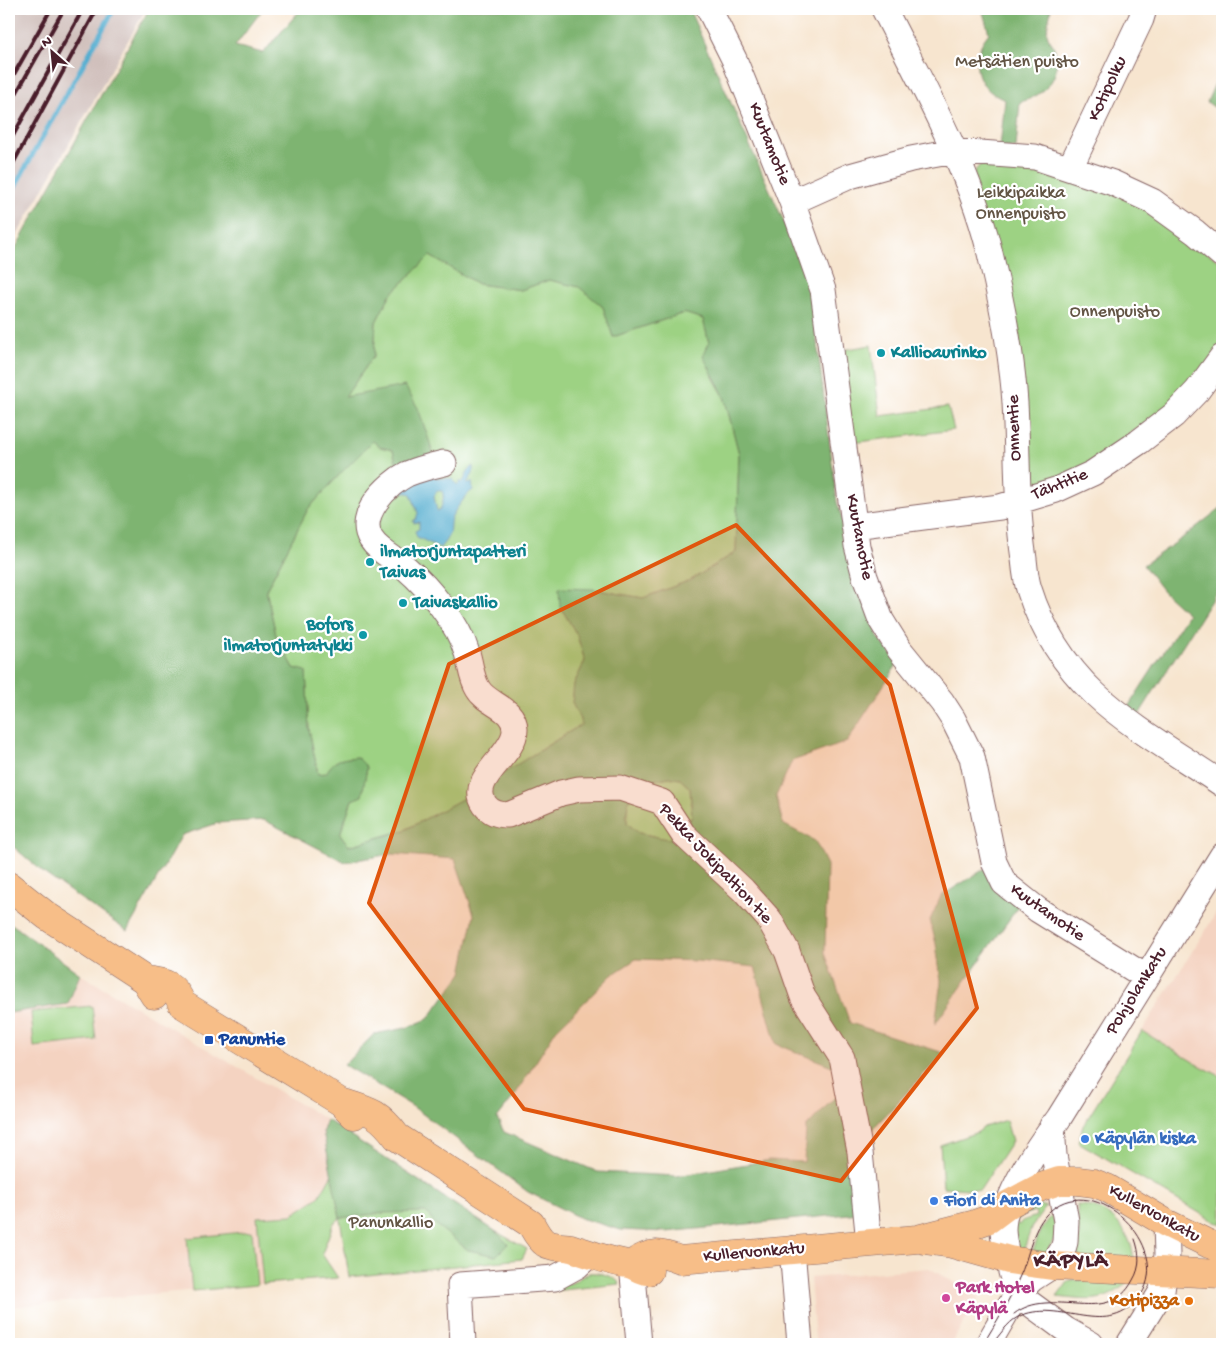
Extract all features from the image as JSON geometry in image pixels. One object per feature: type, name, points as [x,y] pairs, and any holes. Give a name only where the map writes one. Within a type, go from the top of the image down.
[{"type":"main road","points":[[9,886],[47,916],[145,980],[154,994],[170,1005],[182,1004],[341,1102],[370,1111],[385,1121],[397,1137],[532,1224],[549,1226],[556,1229],[579,1251],[609,1261],[632,1264]]},
{"type":"main road","name":"Kullervonkatu","points":[[632,1264],[643,1256],[652,1255],[664,1254],[680,1260],[917,1239],[989,1219],[1009,1204],[1042,1187],[1059,1181],[1094,1183],[1107,1188],[1166,1223],[1209,1244],[1222,1248]]},
{"type":"main road","name":"Kullervonkatu","points":[[917,1239],[952,1244],[1009,1260],[1052,1266],[1222,1274]]},
{"type":"street","name":"Kuutamotie","points":[[710,9],[734,59],[792,202],[823,290],[854,526],[865,577],[881,620],[898,649],[942,702],[953,719],[972,757],[994,862],[1004,883],[1038,910],[1146,977]]},
{"type":"street","name":"Onnentie","points":[[884,9],[954,151],[976,207],[992,260],[1012,371],[1015,404],[1019,528],[1028,588],[1044,625],[1065,660],[1095,693],[1124,718],[1222,784]]},
{"type":"street","name":"Kotipolku","points":[[1070,168],[1119,67],[1144,9]]},
{"type":"street","points":[[792,202],[850,176],[911,159],[954,151],[1035,157],[1113,183],[1152,201],[1222,255]]},
{"type":"street","name":"Tähtitie","points":[[854,526],[1000,508],[1056,490],[1093,473],[1139,442],[1179,409],[1196,391],[1222,357]]},
{"type":"street","name":"Pekka Jokipaltion tie","points":[[444,463],[421,468],[396,481],[380,497],[369,513],[366,522],[367,530],[375,546],[406,567],[430,592],[461,637],[478,689],[484,697],[506,711],[513,721],[515,729],[513,738],[482,785],[480,793],[482,801],[492,812],[499,815],[508,815],[561,792],[578,789],[620,788],[662,802],[683,834],[743,890],[769,918],[787,951],[803,996],[842,1058],[860,1152],[869,1242]]},
{"type":"street","name":"Pohjolankatu","points":[[1017,1294],[1003,1230],[1009,1204],[1019,1180],[1034,1153],[1222,856]]},
{"type":"street","points":[[988,1344],[1017,1294],[1032,1279],[1052,1266],[1063,1249],[1066,1235],[1065,1213],[1054,1155],[1052,1126]]},
{"type":"street","points":[[1129,1344],[1162,1291],[1166,1272],[1166,1223]]},
{"type":"street","points":[[792,1249],[800,1344]]},
{"type":"street","points":[[463,1344],[460,1286],[555,1278],[577,1266],[579,1251]]},
{"type":"street","points":[[632,1264],[639,1344]]},
{"type":"street","points":[[1017,1294],[1066,1330],[1091,1344]]},
{"type":"highlighted area","points":[[736,525],[890,685],[977,1008],[841,1181],[524,1109],[369,903],[449,664]]},
{"type":"shaded area","points":[[9,9],[146,9],[9,249]]},
{"type":"shaded area","points":[[1222,904],[1222,1077],[1142,1031]]},
{"type":"shaded area","points":[[80,974],[327,1120],[323,1131],[332,1174],[319,1197],[292,1215],[257,1217],[263,1284],[9,1307],[9,1013],[68,1004]]},
{"type":"shaded area","points":[[929,1268],[979,1297],[951,1344],[816,1344],[810,1278]]},
{"type":"green space","points":[[149,9],[263,9],[235,46],[263,53],[301,9],[689,9],[809,278],[837,502],[878,637],[898,663],[847,742],[792,761],[776,796],[783,824],[815,841],[827,865],[825,953],[850,1023],[944,1053],[864,1138],[852,1074],[776,1044],[755,967],[697,961],[636,959],[612,975],[556,1030],[515,1095],[497,1118],[504,1132],[598,1172],[677,1176],[770,1160],[804,1162],[806,1127],[842,1090],[859,1213],[666,1232],[621,1230],[580,1218],[528,1192],[412,1106],[344,1065],[374,1034],[406,1028],[428,1019],[462,973],[474,915],[455,859],[391,854],[345,862],[264,820],[218,823],[182,835],[127,931],[45,874],[9,843],[9,260]],"holes":[[[430,256],[478,284],[521,290],[549,280],[579,287],[603,307],[613,337],[684,313],[703,319],[709,343],[703,356],[724,396],[739,454],[736,552],[691,580],[643,598],[592,589],[559,588],[560,606],[577,635],[585,661],[574,684],[572,703],[582,724],[462,799],[405,830],[349,846],[340,834],[352,800],[362,796],[367,767],[357,757],[347,758],[332,764],[326,773],[318,774],[309,729],[306,671],[294,668],[276,635],[266,590],[308,509],[373,441],[380,447],[393,450],[396,462],[390,479],[434,455],[418,408],[405,386],[345,397],[374,355],[376,322],[390,295]],[[669,777],[680,779],[690,788],[692,816],[683,834],[667,839],[639,833],[627,823],[628,803],[636,784]]]},
{"type":"green space","name":"Metsätien puisto","points":[[982,9],[1051,9],[1047,32],[1057,59],[1054,76],[1044,90],[1020,102],[1016,148],[1000,147],[1005,100],[986,88],[978,71],[978,52],[989,33]]},
{"type":"green space","points":[[1222,67],[1222,113],[1207,102]]},
{"type":"green space","name":"Onnenpuisto","points":[[980,165],[1023,166],[1126,195],[1222,263],[1222,343],[1186,394],[1078,471],[1040,483],[1034,481],[1028,475],[974,172]]},
{"type":"green space","points":[[430,256],[478,284],[521,290],[549,280],[580,287],[603,307],[613,337],[684,313],[703,319],[709,343],[713,377],[724,396],[739,454],[736,552],[691,580],[643,598],[592,589],[560,606],[577,635],[585,661],[574,684],[582,724],[462,799],[405,830],[349,846],[340,834],[352,800],[365,778],[367,767],[357,757],[343,759],[332,765],[326,773],[318,774],[309,729],[306,672],[294,668],[276,635],[266,590],[308,509],[373,441],[380,447],[393,450],[396,462],[390,478],[409,466],[345,397],[374,355],[376,322],[390,295]]},
{"type":"green space","points":[[871,345],[880,416],[948,407],[954,430],[851,443],[837,351]]},
{"type":"green space","points":[[1222,507],[1222,583],[1135,721],[1124,713],[1188,614],[1163,591],[1143,565],[1181,539]]},
{"type":"green space","points":[[669,777],[680,779],[690,788],[692,816],[683,834],[667,839],[639,833],[627,823],[628,803],[636,784]]},
{"type":"green space","points":[[986,868],[1018,907],[935,1024],[941,981],[936,944],[930,920],[941,896]]},
{"type":"green space","points":[[9,922],[80,974],[68,1004],[9,1013]]},
{"type":"green space","points":[[92,1006],[96,1040],[34,1047],[31,1012]]},
{"type":"green space","points":[[1142,1031],[1222,1077],[1222,1224],[1215,1222],[1078,1142],[1083,1126]]},
{"type":"green space","name":"Panunkallio","points":[[327,1120],[495,1231],[527,1249],[522,1259],[349,1277],[340,1218],[333,1224],[322,1254],[338,1278],[263,1284],[257,1217],[292,1215],[319,1197],[332,1174],[323,1131]]},
{"type":"green space","points":[[327,1120],[495,1231],[508,1244],[496,1256],[468,1250],[436,1225],[426,1212],[384,1213],[340,1218],[323,1131]]},
{"type":"green space","points":[[1006,1120],[1012,1141],[980,1190],[943,1187],[940,1145]]},
{"type":"green space","points":[[1038,1204],[1046,1207],[1032,1226],[1023,1252],[1012,1239],[1012,1223],[1021,1210]],"holes":[[[1035,1211],[1036,1216],[1022,1221],[1019,1225],[1015,1222],[1023,1215]]]},
{"type":"green space","points":[[1077,1205],[1099,1209],[1116,1221],[1128,1238],[1134,1260],[1073,1257],[1079,1236]]},
{"type":"green space","points":[[1052,1215],[1057,1235],[1046,1252],[1032,1254],[1040,1231]]},
{"type":"green space","points":[[252,1231],[257,1285],[192,1291],[187,1238]]},
{"type":"green space","points":[[588,1273],[606,1275],[614,1278],[620,1284],[553,1291],[552,1286],[572,1283]]},
{"type":"green space","points":[[1075,1280],[1128,1281],[1120,1289],[1104,1297],[1086,1300],[1057,1297],[1068,1282]]},
{"type":"water","points":[[473,466],[473,474],[467,483],[470,484],[472,481],[473,490],[464,498],[452,515],[448,536],[440,548],[417,537],[415,531],[419,529],[419,522],[414,523],[413,521],[418,513],[411,494],[401,491],[423,474],[453,479],[458,485],[460,481],[462,483]],"holes":[[[437,491],[442,491],[443,501],[439,511],[437,511],[434,496]]]},
{"type":"waterway","points":[[9,197],[114,9]]},
{"type":"tram line","points":[[983,1344],[1015,1287],[1039,1225],[1051,1210],[1069,1200],[1089,1200],[1108,1207],[1125,1220],[1138,1236],[1147,1256],[1148,1276],[1141,1295],[1128,1309],[1114,1316],[1099,1318],[1050,1311],[1034,1312],[1014,1320],[992,1344]]},
{"type":"tram line","points":[[1014,1314],[1029,1306],[1045,1303],[1094,1304],[1109,1302],[1122,1294],[1136,1275],[1139,1255],[1135,1239]]},
{"type":"railway","points":[[9,83],[51,9]]},
{"type":"railway","points":[[9,106],[64,9]]},
{"type":"railway","points":[[9,143],[83,9]]},
{"type":"railway","points":[[9,171],[97,9]]},
{"type":"place","name":"Kallioaurinko","points":[[881,353]]},
{"type":"place","name":"ilmatorjuntapatteri Taivas","points":[[370,562]]},
{"type":"place","name":"Taivaskallio","points":[[403,603]]},
{"type":"place","name":"Bofors ilmatorjuntatykki","points":[[363,635]]},
{"type":"place","name":"Panuntie","points":[[209,1040]]},
{"type":"place","name":"Käpylän kiska","points":[[1085,1139]]},
{"type":"place","name":"Fiori di Anita","points":[[934,1201]]},
{"type":"place","name":"Park Hotel Käpylä","points":[[946,1298]]},
{"type":"place","name":"Kotipizza","points":[[1189,1301]]},
{"type":"district","name":"KÄPYLÄ","points":[[1071,1262]]},
{"type":"park label","name":"Leikkipaikka Onnenpuisto","points":[[1021,203]]}]
